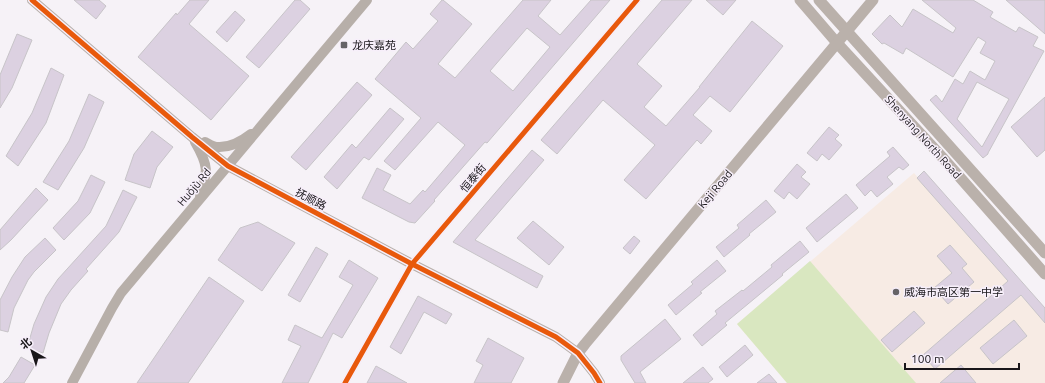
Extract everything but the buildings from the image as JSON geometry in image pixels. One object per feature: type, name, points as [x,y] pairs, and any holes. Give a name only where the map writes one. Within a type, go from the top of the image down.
[{"type":"main road","name":"Shenyang North Road","points":[[800,0],[942,157],[1045,274]]},
{"type":"main road","name":"Shenyang North Road","points":[[819,0],[1045,253]]},
{"type":"main road","name":"Keji Road","points":[[563,383],[578,353],[873,0]]},
{"type":"street","name":"抚顺路","points":[[32,0],[228,166],[412,264],[556,337],[578,353],[600,383]]},
{"type":"street","name":"Huǒjù Rd","points":[[72,383],[121,293],[367,0]]},
{"type":"street","name":"恒泰街","points":[[345,383],[412,264],[637,0]]},
{"type":"street","points":[[192,137],[217,147],[226,146],[242,140],[260,127]]},
{"type":"street","points":[[192,137],[203,155],[206,166],[206,178],[198,201]]},
{"type":"shaded area","name":"威海市高区第一中学","points":[[914,173],[1045,323],[1045,383],[787,383],[737,324]]},
{"type":"green space","points":[[810,261],[916,383],[787,383],[737,324]]},
{"type":"cycle path","points":[[32,0],[228,166],[412,264],[556,337],[578,353],[600,383]]},
{"type":"cycle path","points":[[345,383],[412,264],[637,0]]},
{"type":"place","name":"龙庆嘉苑","points":[[344,45]]},
{"type":"place","name":"威海市高区第一中学","points":[[896,292]]}]
